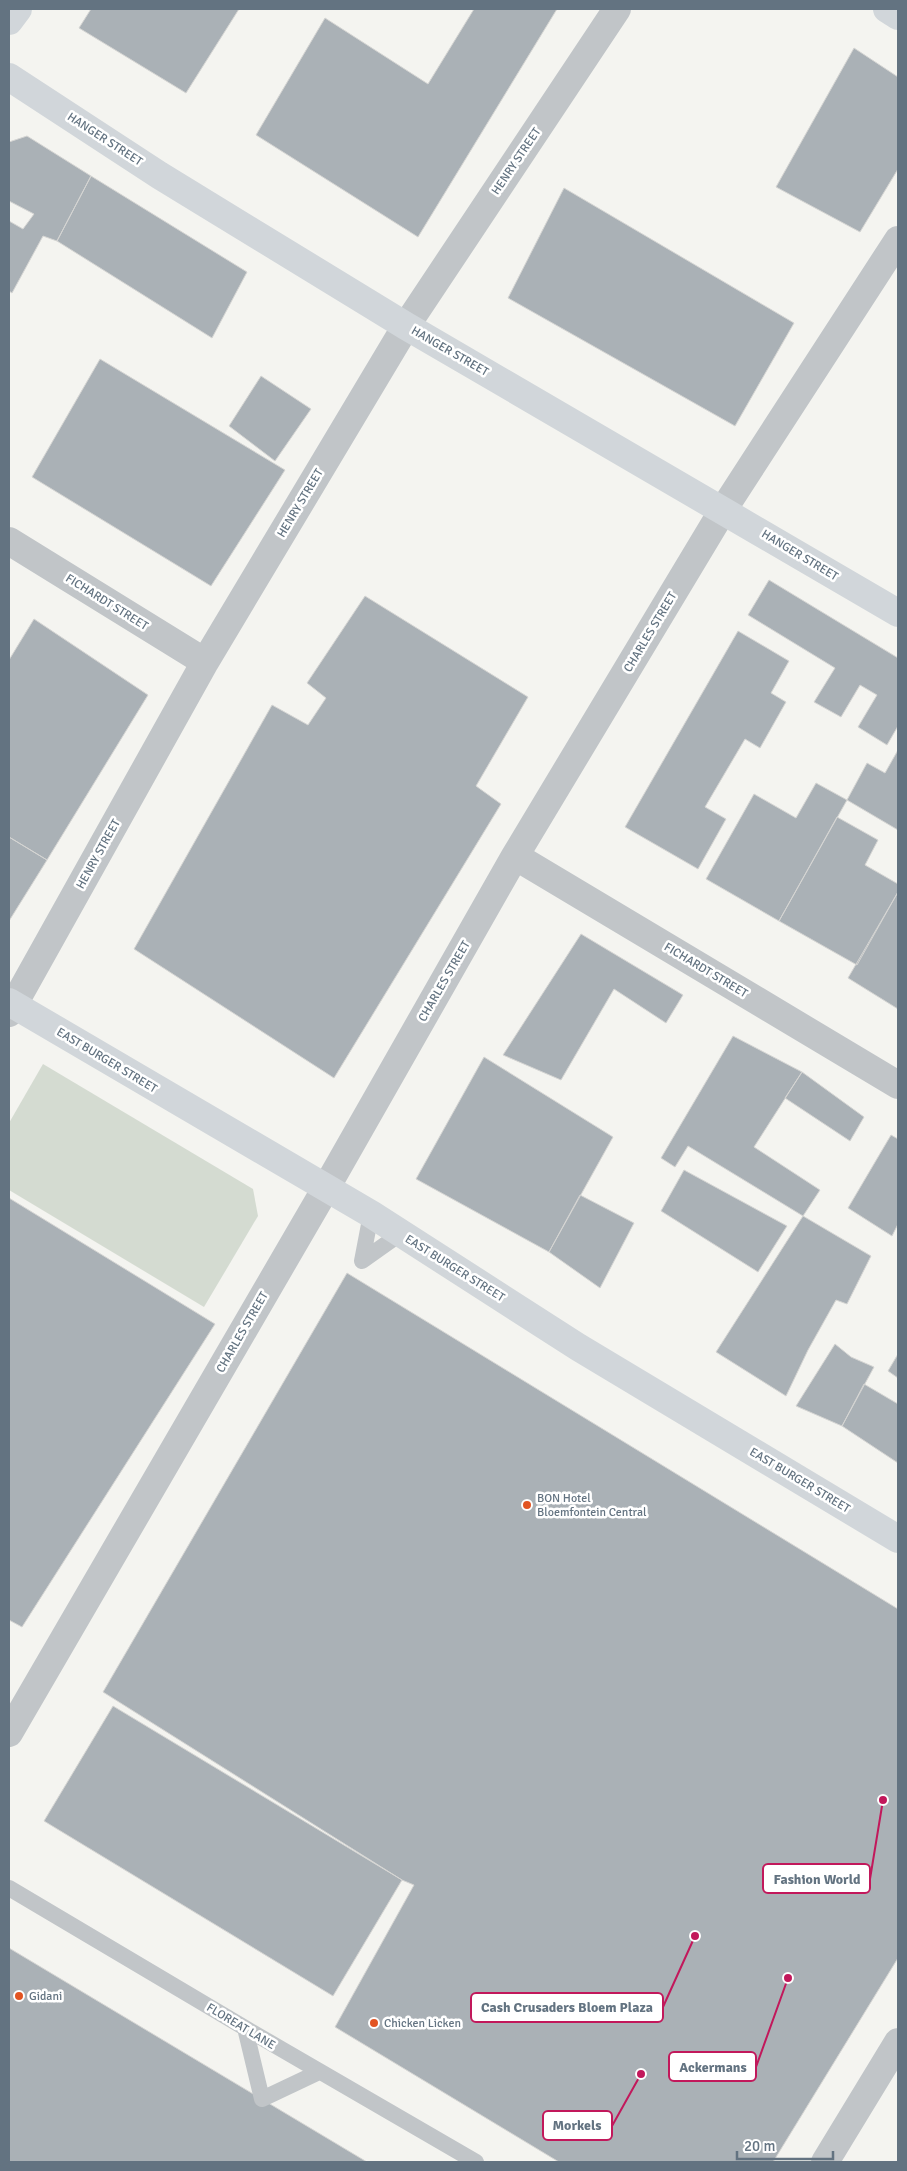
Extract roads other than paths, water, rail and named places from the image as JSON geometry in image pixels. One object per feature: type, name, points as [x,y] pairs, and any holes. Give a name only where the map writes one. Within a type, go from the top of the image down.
[{"type":"main road","points":[[9,21],[18,9]]},
{"type":"main road","points":[[887,9],[898,16]]},
{"type":"main road","name":"HANGER STREET","points":[[9,77],[159,175],[406,326],[898,613]]},
{"type":"main road","name":"EAST BURGER STREET","points":[[10,1006],[371,1214],[578,1347],[898,1539]]},
{"type":"street","name":"HENRY STREET","points":[[10,1006],[205,662],[406,326],[617,9]]},
{"type":"street","name":"CHARLES STREET","points":[[9,1734],[326,1188],[515,856],[723,510],[898,240]]},
{"type":"street","name":"FICHARDT STREET","points":[[9,541],[205,662]]},
{"type":"street","name":"FICHARDT STREET","points":[[515,856],[898,1085]]},
{"type":"street","points":[[825,2162],[898,2042]]},
{"type":"lane","points":[[371,1214],[362,1261],[400,1234]]},
{"type":"lane","name":"FLOREAT LANE","points":[[9,1888],[244,2028],[476,2162]]},
{"type":"lane","points":[[244,2028],[262,2099],[319,2072]]},
{"type":"place","name":"BON Hotel Bloemfontein Central","points":[[527,1505]]},
{"type":"place","name":"Fashion World","points":[[883,1800]]},
{"type":"place","name":"Cash Crusaders Bloem Plaza","points":[[695,1936]]},
{"type":"place","name":"Ackermans","points":[[788,1978]]},
{"type":"place","name":"Gidani","points":[[19,1996]]},
{"type":"place","name":"Chicken Licken","points":[[374,2023]]},
{"type":"place","name":"Morkels","points":[[641,2074]]}]
